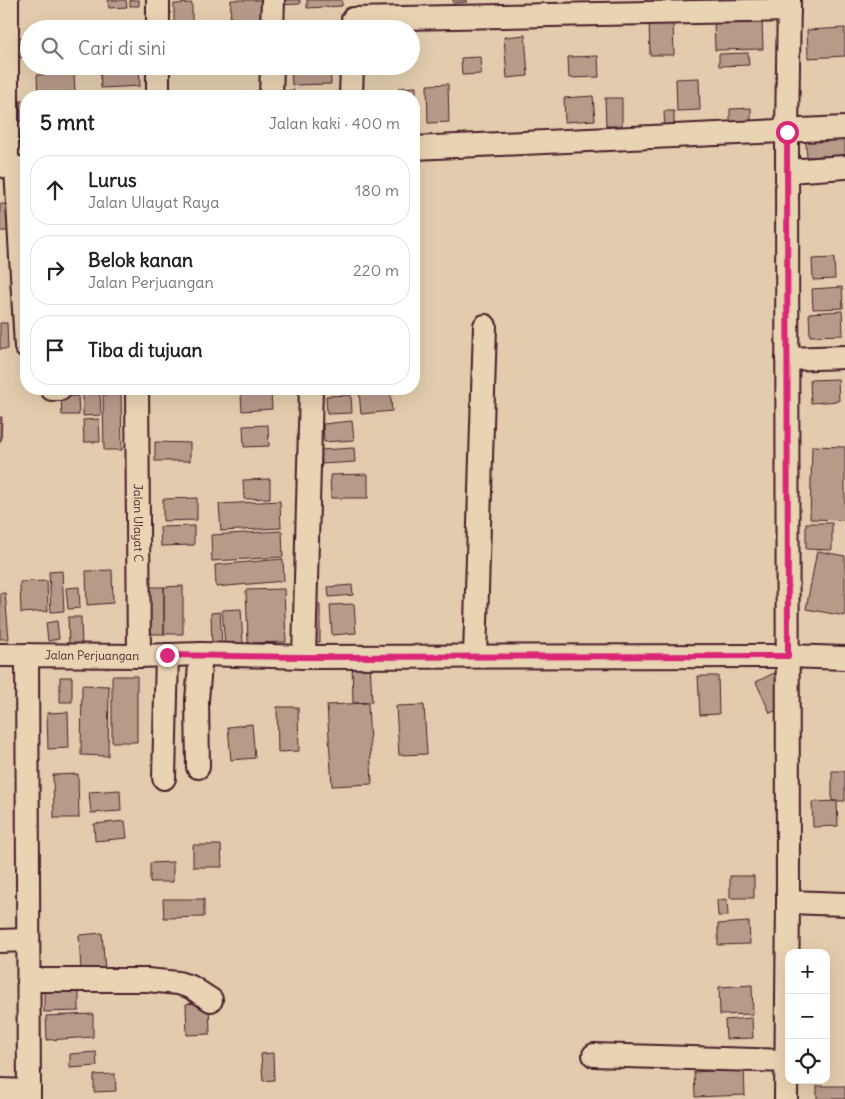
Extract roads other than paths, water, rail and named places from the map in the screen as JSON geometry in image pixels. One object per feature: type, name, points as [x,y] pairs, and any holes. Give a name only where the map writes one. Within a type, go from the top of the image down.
[{"type":"street","points":[[7,0],[12,167],[20,270]]},
{"type":"street","points":[[158,0],[158,20]]},
{"type":"street","points":[[272,20],[273,0]]},
{"type":"street","points":[[353,16],[789,5],[787,132],[788,902],[786,1039]]},
{"type":"street","points":[[158,75],[158,90]]},
{"type":"street","points":[[271,90],[272,75]]},
{"type":"street","points":[[351,90],[352,75]]},
{"type":"street","points":[[420,148],[845,128]]},
{"type":"street","points":[[788,172],[845,167]]},
{"type":"street","points":[[475,656],[485,326]]},
{"type":"street","points":[[787,359],[845,357]]},
{"type":"street","name":"Jalan Ulayat C","points":[[137,395],[139,656]]},
{"type":"street","points":[[304,657],[311,395]]},
{"type":"street","points":[[198,767],[197,700],[201,654]]},
{"type":"street","name":"Jalan Perjuangan","points":[[0,655],[139,656],[201,654],[304,657],[788,656],[845,658]]},
{"type":"street","points":[[0,1090],[29,1095],[27,655]]},
{"type":"street","points":[[164,778],[167,655]]},
{"type":"street","points":[[788,902],[845,904]]},
{"type":"street","points":[[0,941],[27,940]]},
{"type":"street","points":[[29,980],[147,980],[178,983],[191,987],[211,1000]]},
{"type":"street","points":[[594,1055],[785,1061]]},
{"type":"street","points":[[786,1084],[786,1099]]}]
